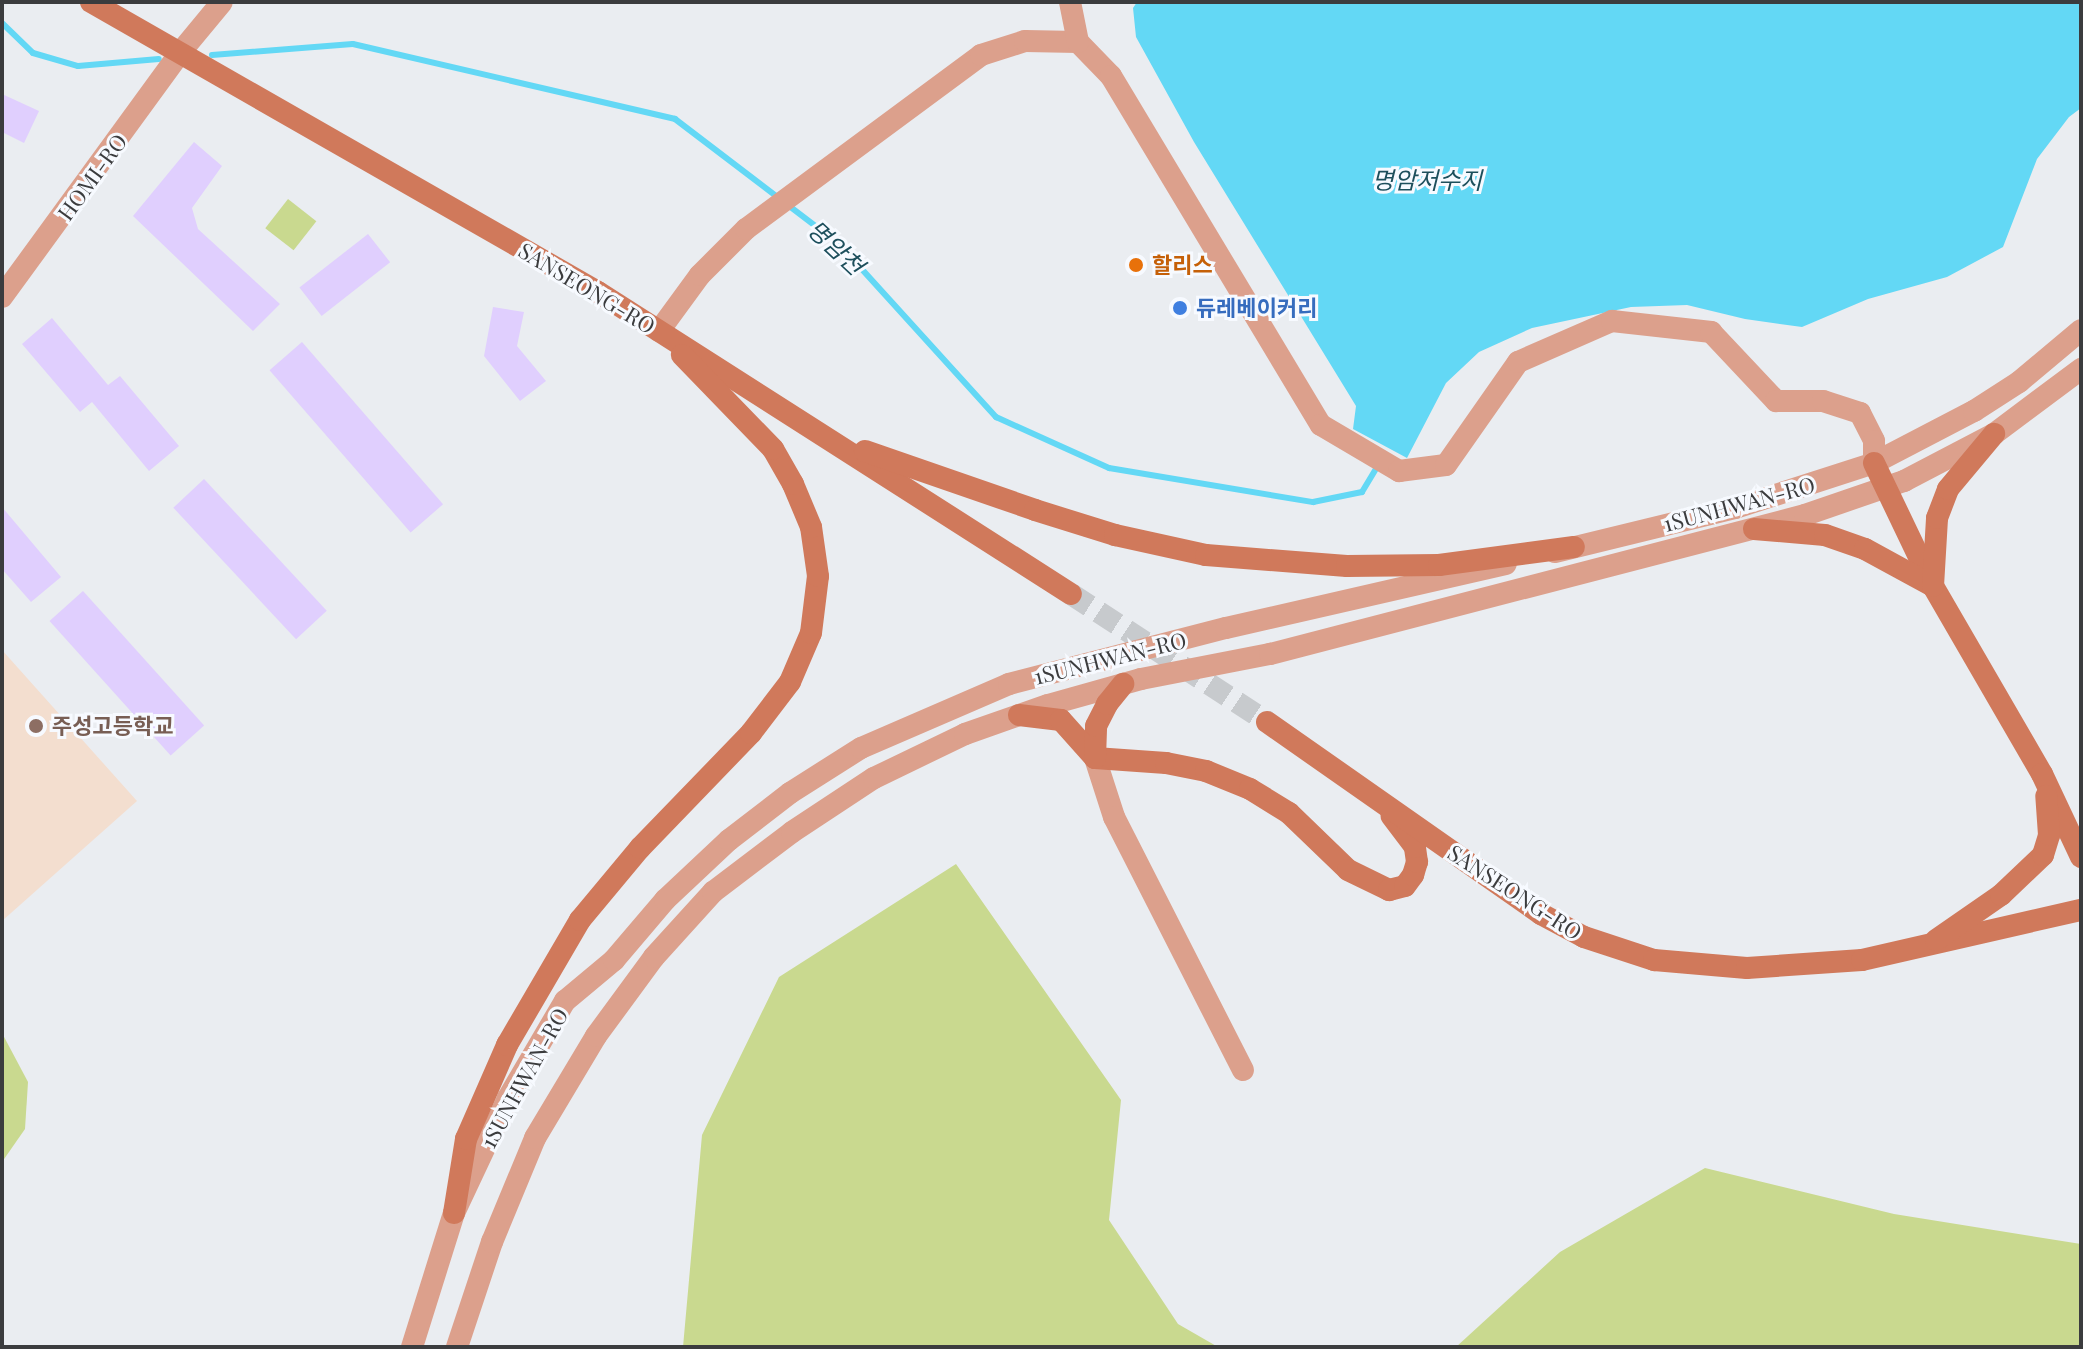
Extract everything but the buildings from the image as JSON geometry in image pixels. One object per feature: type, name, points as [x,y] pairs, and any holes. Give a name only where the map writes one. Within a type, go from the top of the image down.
[{"type":"main road","name":"SANSEONG-RO","points":[[91,2],[598,292],[1071,594]]},
{"type":"main road","points":[[454,1213],[466,1139],[507,1045],[580,920],[640,848],[751,733],[790,682],[811,633],[818,576],[811,527],[793,484],[773,449],[659,331]]},
{"type":"main road","points":[[1933,586],[1937,518],[1948,489],[1994,434]]},
{"type":"main road","points":[[830,438],[1115,535],[1206,555],[1347,566],[1439,565],[1574,547]]},
{"type":"main road","points":[[1874,463],[1933,586],[2042,774],[2074,826],[2081,829]]},
{"type":"main road","points":[[1754,529],[1825,535],[1865,549],[1933,586]]},
{"type":"main road","points":[[1095,758],[1096,726],[1107,704],[1123,684]]},
{"type":"main road","points":[[1019,715],[1061,720],[1095,758],[1166,763],[1206,771],[1250,789],[1289,813],[1348,870],[1389,890],[1405,886],[1417,862],[1415,847],[1379,799]]},
{"type":"main road","name":"SANSEONG-RO","points":[[1267,722],[1541,914],[1618,951],[1684,964],[1747,968],[1818,965],[1925,948],[2081,910]]},
{"type":"main road","points":[[2042,774],[2081,857]]},
{"type":"main road","points":[[1925,948],[2029,873],[2043,855],[2049,825],[2042,774]]},
{"type":"street","name":"HOMI-RO","points":[[2,297],[179,54],[222,2]]},
{"type":"street","points":[[1070,2],[1078,42],[1111,76],[1321,425],[1399,471],[1446,465],[1518,362],[1612,321],[1711,332],[1776,401],[1823,401],[1860,413],[1874,441],[1874,463]]},
{"type":"street","points":[[659,331],[700,275],[746,229],[840,156],[981,55],[1025,41],[1078,42]]},
{"type":"street","name":"1SUNHWAN-RO","points":[[412,1347],[454,1213],[508,1098],[565,1001],[614,960],[665,900],[729,840],[790,793],[861,748],[933,714],[1025,679],[1735,508],[1874,463],[1974,411],[2019,382],[2081,330]]},
{"type":"street","name":"1SUNHWAN-RO","points":[[457,1347],[492,1242],[535,1138],[596,1036],[654,957],[713,892],[792,832],[874,778],[965,734],[1123,684],[1270,654],[1754,529],[1886,487],[1994,434],[2081,369]]},
{"type":"street","points":[[1095,758],[1114,817],[1226,1030],[1243,1070]]},
{"type":"shaded area","name":"주성고등학교","points":[[2,650],[137,801],[2,921]]},
{"type":"green space","points":[[288,199],[316,221],[294,250],[265,228]]},
{"type":"green space","points":[[956,864],[1121,1100],[1109,1220],[1178,1324],[1218,1347],[683,1347],[702,1135],[779,977]]},
{"type":"green space","points":[[2,1033],[28,1082],[25,1129],[2,1162]]},
{"type":"green space","points":[[1705,1168],[1894,1214],[2081,1244],[2081,1347],[1456,1347],[1560,1252]]},
{"type":"water","name":"명암저수지","points":[[1137,2],[2081,2],[2081,108],[2069,117],[2037,159],[2003,247],[1947,277],[1868,299],[1802,327],[1745,319],[1687,305],[1631,307],[1532,328],[1479,352],[1446,383],[1407,458],[1353,429],[1356,406],[1194,142],[1136,37],[1133,8]]},
{"type":"waterway","name":"명암천","points":[[2,23],[33,53],[78,66],[159,59]]},
{"type":"waterway","name":"명암천","points":[[212,55],[353,44],[675,119],[839,244],[996,417],[1109,468],[1313,502],[1362,492],[1378,465]]},
{"type":"tunnel","points":[[1071,594],[1267,722]]},
{"type":"place","name":"할리스","points":[[1136,265]]},
{"type":"place","name":"듀레베이커리","points":[[1180,308]]},
{"type":"place","name":"주성고등학교","points":[[36,726]]}]
